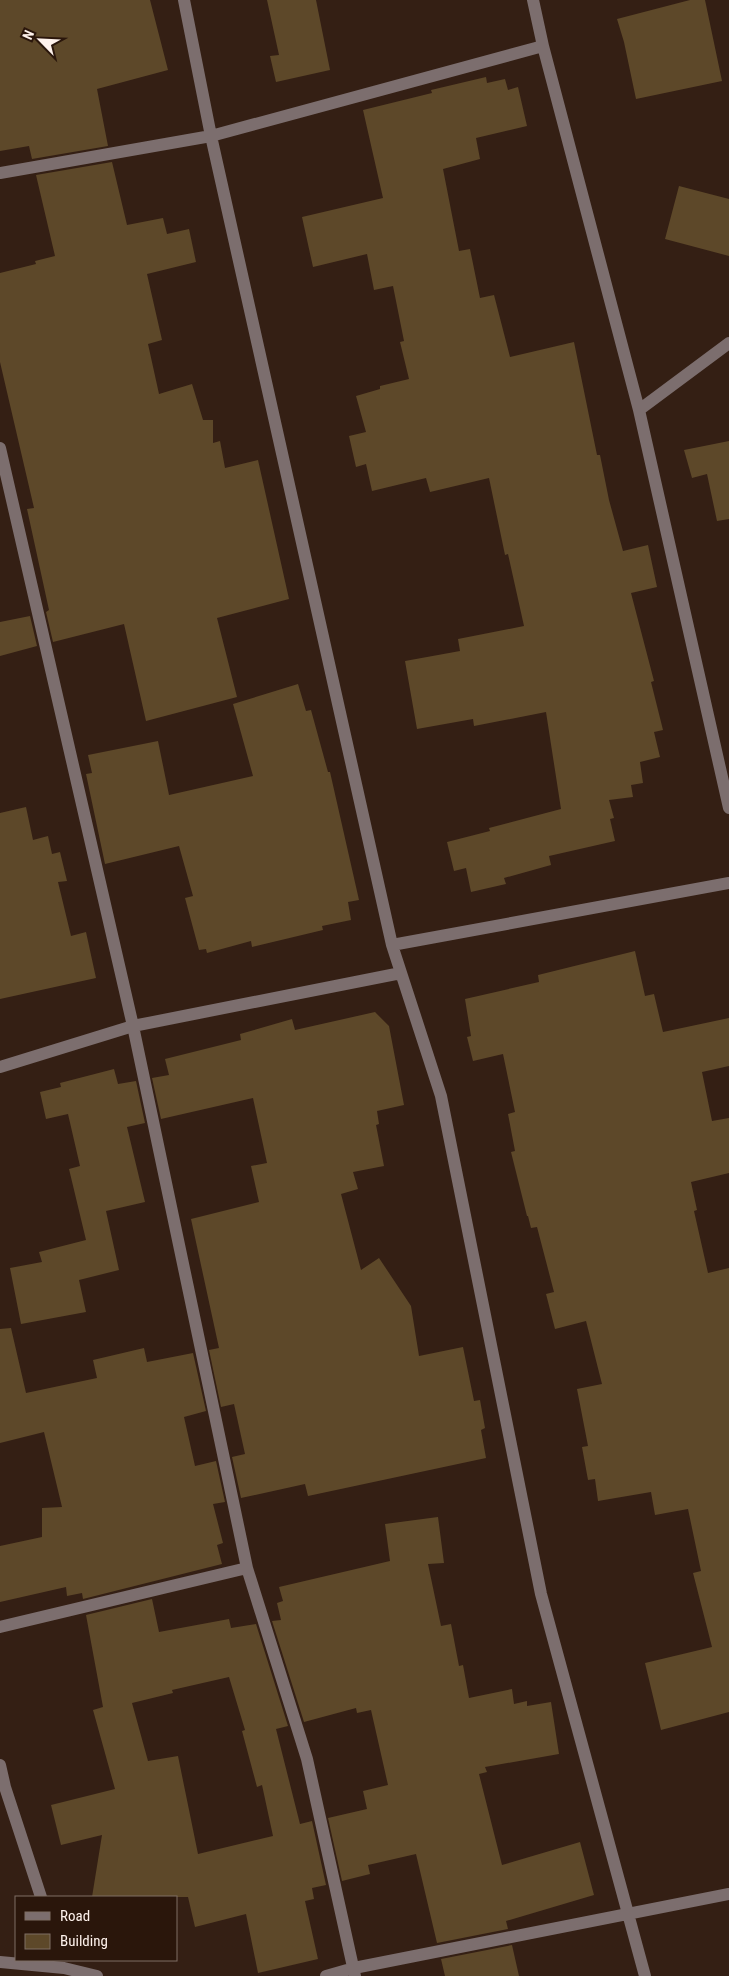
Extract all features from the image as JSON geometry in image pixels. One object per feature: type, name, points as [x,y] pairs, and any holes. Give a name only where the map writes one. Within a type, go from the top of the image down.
[{"type":"street","points":[[184,0],[211,136],[392,945],[441,1096],[541,1594],[629,1914],[644,1976]]},
{"type":"street","points":[[533,0],[543,46],[639,410],[729,808]]},
{"type":"street","points":[[0,173],[211,136],[543,46]]},
{"type":"street","points":[[639,410],[729,343]]},
{"type":"street","points":[[0,448],[133,1026],[247,1568],[307,1759],[355,1972]]},
{"type":"street","points":[[392,945],[729,883]]},
{"type":"street","points":[[0,1067],[133,1026],[401,973]]},
{"type":"street","points":[[0,1627],[247,1568]]},
{"type":"street","points":[[0,1765],[5,1787],[41,1896]]},
{"type":"street","points":[[326,1976],[355,1972],[729,1894]]},
{"type":"street","points":[[0,1962],[64,1968],[97,1976]]},
{"type":"building","points":[[0,0],[150,0],[168,70],[97,89],[108,146],[32,159],[29,146],[0,151]]},
{"type":"building","points":[[267,0],[316,0],[330,70],[276,82],[270,56],[279,55]]},
{"type":"building","points":[[690,0],[705,0],[722,81],[636,99],[617,19]]},
{"type":"building","points":[[486,77],[487,83],[505,79],[508,90],[518,87],[527,126],[476,138],[480,159],[443,169],[459,251],[470,249],[480,298],[494,295],[510,357],[574,342],[597,455],[600,455],[609,500],[623,551],[648,545],[657,587],[631,593],[654,681],[651,682],[663,730],[654,732],[660,757],[640,762],[643,783],[631,785],[633,797],[609,800],[614,818],[610,819],[615,841],[549,856],[551,865],[504,878],[506,884],[471,892],[466,868],[454,871],[447,842],[490,831],[489,828],[561,809],[546,712],[474,726],[473,719],[417,729],[405,661],[460,651],[458,639],[524,626],[508,554],[505,555],[489,478],[430,492],[426,478],[372,491],[366,464],[356,467],[349,436],[366,432],[356,396],[380,389],[380,386],[409,379],[400,342],[404,341],[393,286],[374,290],[367,254],[313,267],[302,217],[383,198],[363,110],[432,93],[431,90]]},
{"type":"building","points":[[112,162],[127,225],[163,218],[167,234],[189,229],[196,262],[147,274],[162,340],[148,344],[159,394],[192,384],[203,420],[213,420],[213,443],[220,441],[225,468],[258,460],[289,599],[217,618],[237,697],[146,721],[124,624],[53,642],[46,612],[49,610],[27,509],[34,508],[0,362],[0,273],[36,264],[35,261],[55,256],[36,175]]},
{"type":"building","points":[[679,186],[729,199],[729,256],[665,239]]},
{"type":"building","points":[[729,441],[729,519],[717,521],[707,474],[692,478],[684,450]]},
{"type":"building","points":[[30,616],[37,646],[0,656],[0,622]]},
{"type":"building","points":[[298,684],[306,711],[311,710],[328,772],[330,772],[359,900],[348,902],[351,920],[322,926],[323,930],[252,947],[251,941],[207,953],[206,949],[199,950],[185,898],[193,896],[179,846],[105,864],[86,774],[92,773],[88,755],[158,741],[169,795],[253,776],[233,704]]},
{"type":"building","points":[[26,807],[33,840],[48,836],[52,854],[60,852],[67,881],[58,882],[71,936],[86,932],[96,978],[0,999],[0,813]]},
{"type":"building","points":[[635,951],[645,996],[654,994],[663,1032],[729,1018],[729,1066],[702,1072],[712,1121],[729,1118],[729,1173],[691,1182],[697,1210],[694,1211],[708,1273],[729,1268],[729,1712],[661,1730],[645,1663],[712,1647],[693,1573],[701,1571],[688,1509],[655,1515],[651,1492],[598,1501],[595,1479],[588,1480],[582,1447],[588,1446],[577,1389],[602,1384],[586,1321],[555,1329],[546,1294],[554,1292],[537,1227],[531,1228],[527,1216],[511,1152],[515,1151],[508,1114],[515,1112],[503,1054],[473,1061],[467,1037],[471,1036],[465,999],[539,982],[538,975]]},
{"type":"building","points":[[375,1012],[389,1026],[404,1105],[377,1111],[379,1124],[376,1125],[384,1166],[353,1172],[358,1189],[341,1194],[361,1270],[379,1258],[411,1306],[419,1356],[463,1347],[474,1401],[480,1400],[485,1428],[481,1430],[486,1458],[308,1496],[305,1484],[241,1498],[232,1457],[245,1454],[234,1404],[221,1407],[209,1350],[219,1348],[191,1219],[259,1202],[251,1166],[267,1163],[253,1098],[161,1119],[152,1078],[169,1075],[165,1059],[241,1040],[240,1034],[292,1019],[295,1030]]},
{"type":"building","points":[[114,1069],[118,1084],[136,1081],[145,1123],[127,1127],[145,1202],[106,1211],[119,1270],[79,1280],[86,1312],[21,1324],[10,1268],[42,1262],[39,1252],[86,1240],[69,1169],[80,1166],[68,1114],[46,1119],[40,1092],[61,1087],[60,1083]]},
{"type":"building","points":[[11,1328],[26,1393],[97,1378],[93,1360],[144,1348],[147,1362],[193,1353],[206,1411],[184,1417],[195,1466],[216,1461],[225,1502],[213,1504],[223,1543],[217,1545],[222,1564],[83,1599],[82,1593],[67,1596],[66,1587],[0,1602],[0,1546],[42,1537],[42,1508],[62,1507],[44,1432],[0,1443],[0,1329]]},
{"type":"building","points":[[438,1517],[444,1563],[428,1564],[441,1626],[451,1624],[459,1666],[463,1665],[469,1698],[512,1689],[514,1704],[527,1701],[527,1706],[551,1702],[559,1754],[485,1767],[487,1772],[479,1774],[502,1865],[580,1842],[594,1895],[506,1921],[508,1929],[437,1943],[416,1854],[368,1865],[370,1874],[342,1881],[328,1818],[367,1809],[363,1791],[388,1785],[371,1710],[357,1713],[356,1708],[304,1722],[272,1621],[281,1620],[277,1603],[283,1601],[279,1587],[390,1561],[385,1524]]},
{"type":"building","points":[[152,1599],[159,1632],[229,1619],[231,1628],[256,1624],[288,1726],[276,1729],[300,1824],[312,1821],[326,1885],[312,1888],[314,1899],[305,1901],[318,1959],[258,1973],[246,1914],[195,1927],[188,1897],[92,1896],[102,1835],[61,1845],[51,1805],[115,1789],[93,1710],[103,1707],[86,1615]],"holes":[[[229,1677],[245,1730],[242,1731],[257,1787],[262,1785],[273,1836],[198,1854],[178,1756],[148,1761],[132,1703],[173,1693],[172,1690]]]},
{"type":"building","points":[[512,1945],[519,1976],[445,1976],[441,1959]]}]
